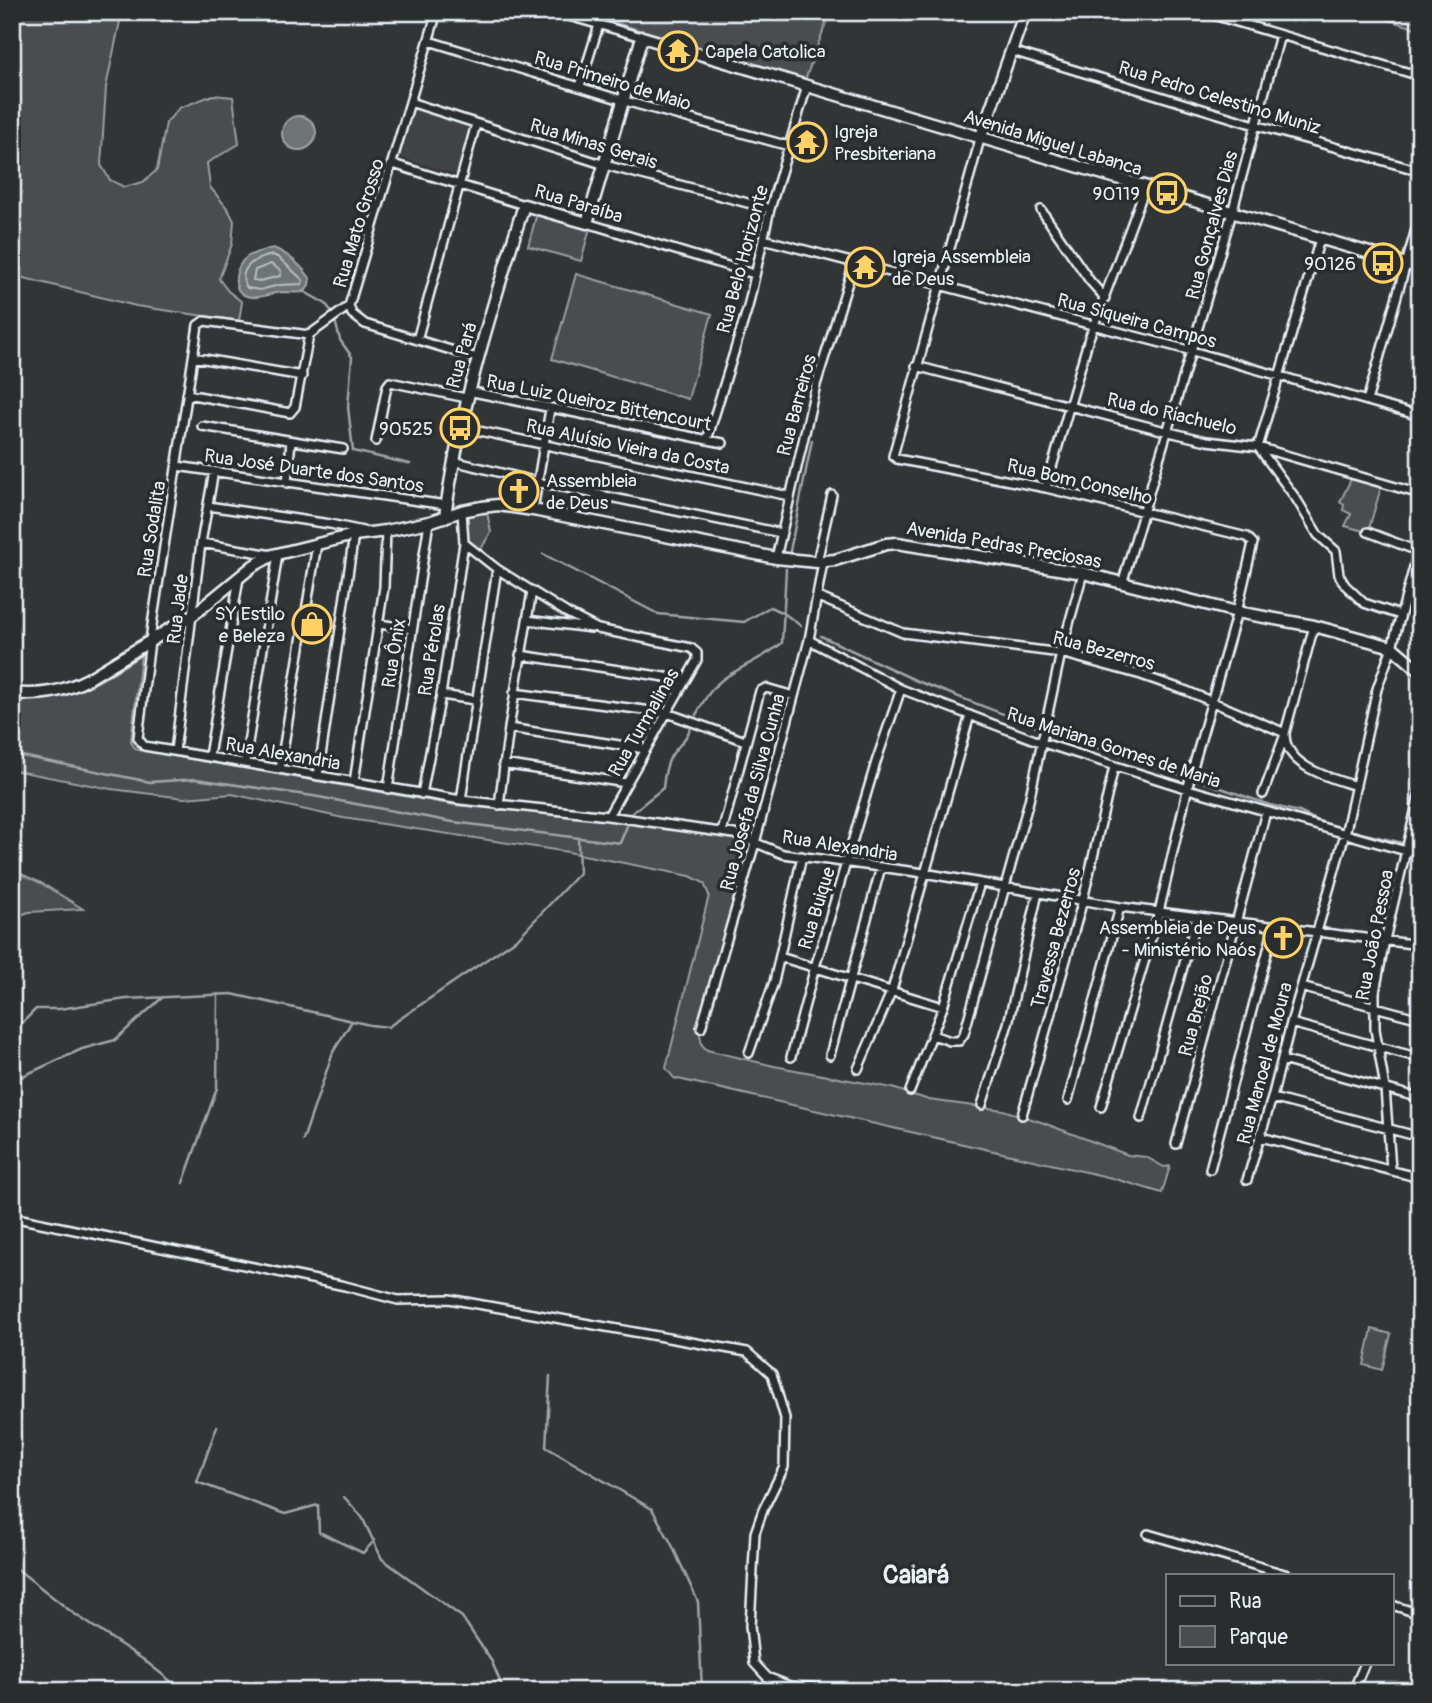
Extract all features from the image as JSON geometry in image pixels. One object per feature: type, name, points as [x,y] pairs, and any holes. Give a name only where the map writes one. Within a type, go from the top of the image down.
[{"type":"main road","points":[[980,139],[1025,12]]},
{"type":"main road","points":[[587,223],[625,102],[642,37]]},
{"type":"main road","name":"Avenida Miguel Labanca","points":[[642,37],[1420,268]]},
{"type":"main road","name":"Rua Paraíba","points":[[524,205],[587,223]]},
{"type":"main road","name":"Rua Pará","points":[[445,517],[467,394],[524,205]]},
{"type":"main road","name":"Avenida Pedras Preciosas","points":[[12,693],[45,694],[74,687],[193,615],[239,577],[275,555],[354,535],[429,522],[462,510],[498,505],[776,558],[820,562],[897,543],[1083,573],[1237,612],[1314,626],[1392,646]]},
{"type":"main road","points":[[1392,646],[1420,671]]},
{"type":"street","name":"Rua Mato Grosso","points":[[437,12],[349,306],[352,314],[365,324],[477,358]]},
{"type":"street","name":"Avenida Miguel Labanca","points":[[555,12],[642,37]]},
{"type":"street","points":[[1203,12],[1420,76]]},
{"type":"street","points":[[580,86],[599,25]]},
{"type":"street","name":"Rua Gonçalves Dias","points":[[1122,584],[1169,432],[1280,35]]},
{"type":"street","name":"Rua Primeiro de Maio","points":[[429,41],[625,102],[789,146]]},
{"type":"street","name":"Rua Pedro Celestino Muniz","points":[[1012,51],[1420,172]]},
{"type":"street","name":"Rua Belo Horizonte","points":[[707,440],[748,307],[770,209],[807,86]]},
{"type":"street","name":"Rua Minas Gerais","points":[[410,102],[606,165],[770,209]]},
{"type":"street","points":[[417,340],[476,124]]},
{"type":"street","points":[[916,366],[980,139]]},
{"type":"street","name":"Rua Paraíba","points":[[393,163],[524,205]]},
{"type":"street","points":[[1046,488],[1094,325],[1145,188]]},
{"type":"street","points":[[1041,210],[1090,281],[1105,298]]},
{"type":"street","points":[[1367,401],[1420,215]]},
{"type":"street","name":"Rua Paraíba","points":[[587,223],[754,274]]},
{"type":"street","name":"Rua Siqueira Campos","points":[[763,239],[1192,351],[1420,416]]},
{"type":"street","points":[[1320,239],[1258,447],[1297,500],[1318,535],[1336,551],[1339,575],[1345,585],[1364,603],[1399,615]]},
{"type":"street","name":"Rua Barreiros","points":[[776,558],[816,385],[854,263]]},
{"type":"street","points":[[187,394],[290,413],[295,407],[309,335],[349,306]]},
{"type":"street","name":"Rua Sodalita","points":[[138,738],[150,639],[198,325],[204,321],[309,335]]},
{"type":"street","points":[[193,357],[302,376]]},
{"type":"street","name":"Rua do Riachuelo","points":[[916,366],[1169,432],[1258,447],[1420,494]]},
{"type":"street","name":"Rua Bom Conselho","points":[[916,366],[892,453],[897,459],[1046,488],[1247,537],[1253,543],[1237,612]]},
{"type":"street","name":"Rua Luiz Queiroz Bittencourt","points":[[376,441],[390,382],[550,409],[723,443]]},
{"type":"street","points":[[533,510],[550,409]]},
{"type":"street","points":[[202,426],[343,449]]},
{"type":"street","name":"Rua Aluísio Vieira da Costa","points":[[460,427],[789,496]]},
{"type":"street","points":[[286,483],[291,441]]},
{"type":"street","points":[[453,461],[538,482],[781,533]]},
{"type":"street","name":"Rua José Duarte dos Santos","points":[[177,466],[446,505]]},
{"type":"street","name":"Rua Jade","points":[[175,751],[201,543],[214,471]]},
{"type":"street","name":"Rua Josefa da Silva Cunha","points":[[701,1028],[755,843],[809,640],[818,597],[820,562],[832,495]]},
{"type":"street","points":[[208,506],[330,524],[371,533]]},
{"type":"street","name":"Rua Pérolas","points":[[422,794],[441,695],[464,543],[462,510]]},
{"type":"street","name":"Rua Ônix","points":[[388,789],[429,522]]},
{"type":"street","points":[[354,782],[379,624],[387,558],[386,531]]},
{"type":"street","points":[[1368,532],[1419,550]]},
{"type":"street","points":[[318,776],[354,535]]},
{"type":"street","points":[[201,543],[275,555],[245,762]]},
{"type":"street","name":"Rua Turmalinas","points":[[464,543],[497,569],[598,629],[691,648],[698,656],[608,816]]},
{"type":"street","points":[[280,769],[317,544]]},
{"type":"street","name":"Rua Manoel de Moura","points":[[1247,1180],[1349,819],[1377,689],[1419,550]]},
{"type":"street","points":[[461,800],[497,569]]},
{"type":"street","points":[[933,1035],[959,1041],[964,1034],[1029,801],[1061,653],[1083,573]]},
{"type":"street","points":[[209,757],[239,577]]},
{"type":"street","points":[[499,805],[514,692],[532,591]]},
{"type":"street","name":"Rua Bezerros","points":[[818,597],[903,634],[1061,653],[1140,675],[1211,701],[1284,735]]},
{"type":"street","points":[[1101,1107],[1159,912],[1188,789],[1237,612]]},
{"type":"street","points":[[527,620],[598,629]]},
{"type":"street","points":[[379,624],[412,629]]},
{"type":"street","points":[[1263,794],[1284,735],[1314,626]]},
{"type":"street","name":"Rua Mariana Gomes de Maria","points":[[809,640],[901,689],[1040,742],[1114,767],[1420,855]]},
{"type":"street","points":[[520,655],[685,680]]},
{"type":"street","points":[[722,832],[761,689],[794,696]]},
{"type":"street","name":"Rua Buique","points":[[791,1057],[886,728],[901,689]]},
{"type":"street","points":[[514,692],[667,713],[746,741]]},
{"type":"street","points":[[441,695],[475,700]]},
{"type":"street","points":[[858,1069],[892,990],[970,715]]},
{"type":"street","points":[[509,728],[645,749]]},
{"type":"street","points":[[1284,735],[1299,762],[1309,769],[1356,786]]},
{"type":"street","name":"Rua Alexandria","points":[[138,738],[144,746],[388,789],[734,834],[771,851],[924,873],[1120,907],[1420,945]]},
{"type":"street","points":[[503,764],[626,783]]},
{"type":"street","name":"Travessa Bezerros","points":[[1022,1115],[1083,900],[1114,767]]},
{"type":"street","name":"Rua João Pessoa","points":[[1391,1170],[1385,1088],[1378,1046],[1376,992],[1385,940],[1420,791]]},
{"type":"street","name":"Rua Brejão","points":[[1176,1144],[1266,812]]},
{"type":"street","points":[[749,1054],[774,982],[802,856]]},
{"type":"street","points":[[830,1055],[881,867]]},
{"type":"street","points":[[910,1091],[943,1007],[981,883]]},
{"type":"street","points":[[982,1105],[1018,988],[1038,893]]},
{"type":"street","points":[[1068,1100],[1120,907]]},
{"type":"street","points":[[1142,1118],[1197,917]]},
{"type":"street","points":[[1210,1169],[1274,927]]},
{"type":"street","points":[[780,957],[943,1007]]},
{"type":"street","points":[[1301,987],[1420,1019]]},
{"type":"street","points":[[1291,1023],[1420,1058]]},
{"type":"street","points":[[1282,1060],[1420,1098]]},
{"type":"street","points":[[1272,1098],[1420,1137]]},
{"type":"street","points":[[1261,1137],[1420,1178]]},
{"type":"street","points":[[12,1217],[345,1286],[398,1300],[449,1299],[747,1352],[772,1374],[785,1418],[784,1467],[755,1533],[750,1626],[754,1663],[767,1677],[789,1686],[857,1691]]},
{"type":"street","points":[[1148,1534],[1285,1574]]},
{"type":"street","points":[[1394,1606],[1420,1614]]},
{"type":"street","points":[[1353,1691],[1365,1664]]},
{"type":"street","points":[[880,1691],[954,1688],[980,1691]]},
{"type":"shaded area","points":[[411,105],[472,124],[456,175],[396,156]]},
{"type":"green space","points":[[12,12],[122,12],[106,87],[101,165],[110,180],[124,187],[143,182],[157,170],[166,123],[179,108],[213,95],[233,97],[239,144],[207,163],[210,187],[234,221],[232,244],[219,279],[228,291],[242,302],[239,321],[136,306],[12,275]]},
{"type":"green space","points":[[580,12],[830,12],[805,80]]},
{"type":"green space","points":[[1362,12],[1420,12],[1418,29]]},
{"type":"green space","points":[[537,213],[590,228],[581,261],[528,246]]},
{"type":"green space","points":[[576,274],[712,314],[688,399],[552,359]]},
{"type":"green space","points":[[1353,475],[1382,484],[1368,532],[1345,526],[1351,514],[1343,510],[1344,505],[1340,502]]},
{"type":"green space","points":[[486,507],[491,532],[478,554],[464,543],[462,511]]},
{"type":"green space","points":[[141,655],[131,741],[139,750],[455,805],[591,818],[729,837],[741,842],[746,856],[698,1024],[702,1045],[707,1050],[774,1066],[892,1088],[929,1100],[1003,1110],[1128,1155],[1146,1157],[1164,1167],[1170,1166],[1162,1193],[1112,1178],[674,1078],[666,1068],[709,895],[704,883],[690,876],[568,852],[343,818],[232,794],[184,798],[111,789],[12,770],[12,700],[49,699],[81,690]]},
{"type":"green space","points":[[12,870],[41,883],[83,909],[29,912],[12,918]]},
{"type":"green space","points":[[1372,1329],[1391,1334],[1382,1370],[1364,1365]]},
{"type":"water","points":[[299,116],[311,121],[316,133],[311,145],[299,150],[287,145],[282,133],[287,121]]},
{"type":"water","points":[[273,248],[293,260],[310,278],[305,292],[282,292],[253,297],[244,295],[236,282],[243,260]]},
{"type":"waterway","points":[[303,291],[326,304],[333,314]]},
{"type":"waterway","points":[[335,320],[340,340],[352,357],[348,407],[353,451],[410,464]]},
{"type":"waterway","points":[[790,551],[812,440]]},
{"type":"waterway","points":[[543,554],[658,614],[744,622],[770,607],[801,626]]},
{"type":"waterway","points":[[696,715],[711,691],[723,679],[782,643],[786,569]]},
{"type":"waterway","points":[[821,636],[917,681],[1037,727]]},
{"type":"waterway","points":[[632,813],[663,788],[669,761],[690,729]]},
{"type":"waterway","points":[[1049,732],[1184,776]]},
{"type":"waterway","points":[[12,754],[150,782],[196,779],[313,796],[453,822],[620,843],[627,826]]},
{"type":"waterway","points":[[1192,778],[1270,805],[1299,812],[1327,825],[1420,847]]},
{"type":"waterway","points":[[20,1025],[36,1009],[59,1009],[126,999],[232,994],[388,1027],[518,938],[579,873],[578,838]]},
{"type":"waterway","points":[[183,1183],[217,1088],[218,994]]},
{"type":"waterway","points":[[12,1081],[82,1049],[115,1040],[163,997]]},
{"type":"waterway","points":[[303,1140],[333,1052],[352,1021]]},
{"type":"waterway","points":[[550,1376],[546,1447],[652,1509],[671,1543],[698,1602],[702,1691]]},
{"type":"waterway","points":[[217,1426],[197,1482],[285,1514],[318,1505],[319,1532],[363,1553],[375,1540]]},
{"type":"waterway","points":[[344,1497],[362,1517],[382,1559],[462,1617],[492,1662],[504,1691]]},
{"type":"waterway","points":[[12,1565],[73,1613],[144,1660],[183,1691]]},
{"type":"place","name":"Capela Catolica","points":[[678,51]]},
{"type":"place","name":"Igreja Presbiteriana","points":[[807,142]]},
{"type":"place","name":"90119","points":[[1167,193]]},
{"type":"place","name":"90126","points":[[1383,263]]},
{"type":"place","name":"Igreja Assembleia de Deus","points":[[865,267]]},
{"type":"place","name":"90525","points":[[460,428]]},
{"type":"place","name":"Assembleia de Deus","points":[[519,491]]},
{"type":"place","name":"SY Estilo e Beleza","points":[[312,624]]},
{"type":"place","name":"Assembleia de Deus - Ministério Naós","points":[[1283,938]]},
{"type":"district","name":"Caiará","points":[[916,1574]]}]
